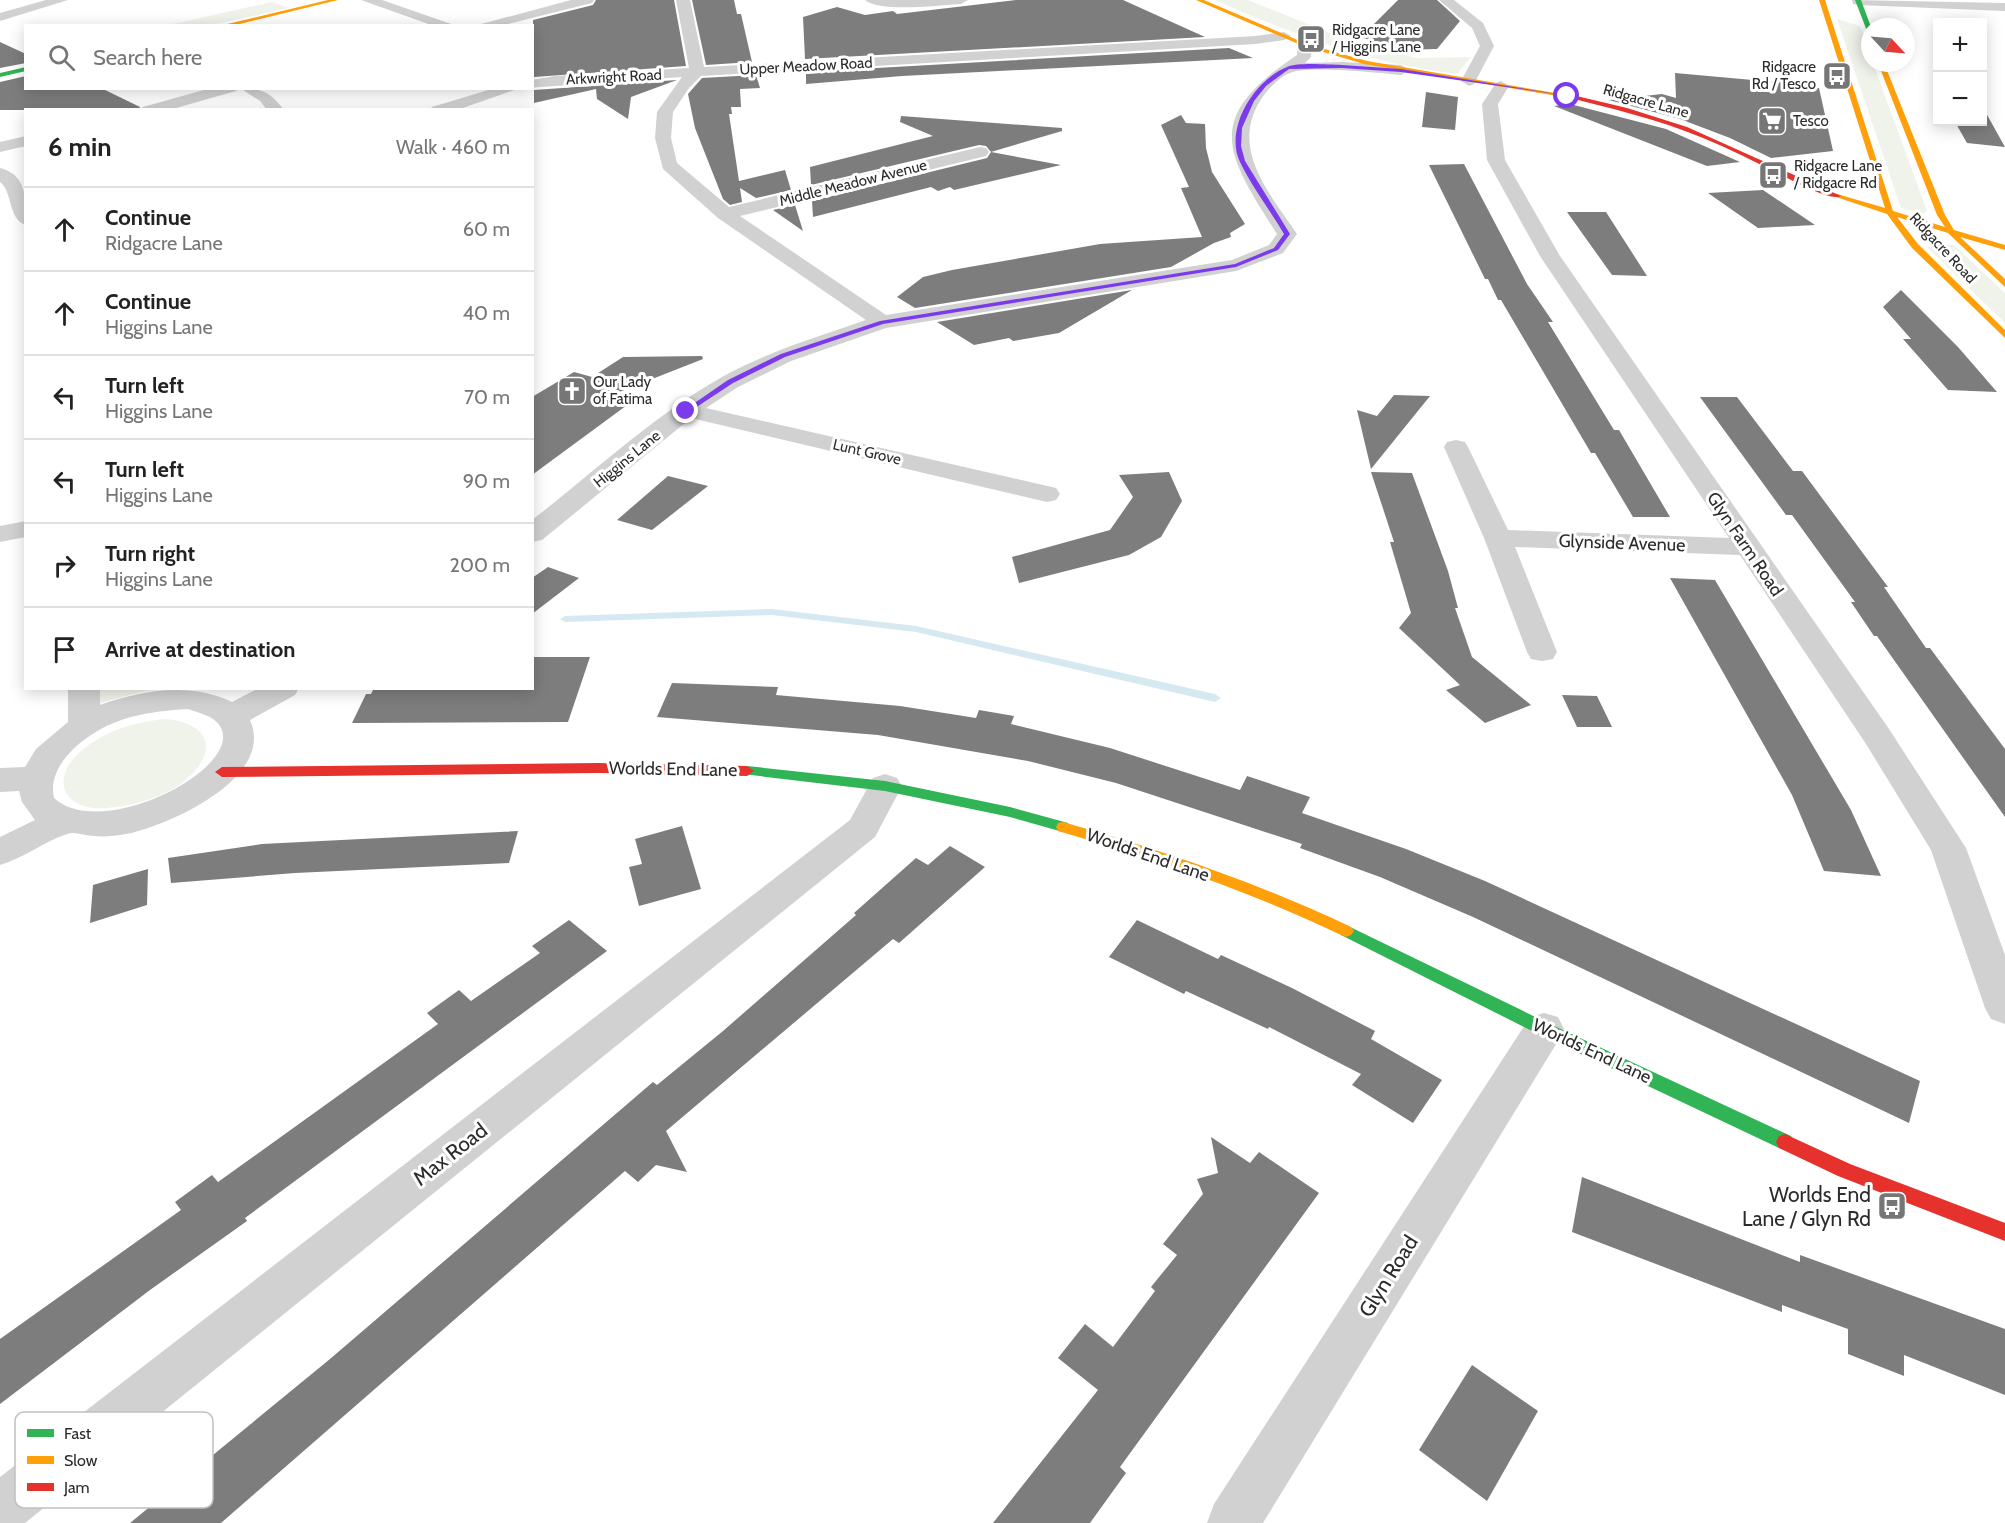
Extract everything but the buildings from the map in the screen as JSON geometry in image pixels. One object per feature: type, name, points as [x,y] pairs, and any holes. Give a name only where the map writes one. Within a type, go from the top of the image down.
[{"type":"street","points":[[0,16],[61,0]]},
{"type":"street","points":[[230,24],[335,0]]},
{"type":"street","points":[[368,0],[444,24]]},
{"type":"street","points":[[489,24],[587,0]]},
{"type":"street","points":[[683,0],[697,72],[683,85],[665,112],[663,138],[669,165],[725,213],[882,322]]},
{"type":"street","points":[[872,0],[898,3],[962,0]]},
{"type":"street","name":"Ridgacre Lane","points":[[1199,0],[1305,45],[1401,70],[1567,96],[1673,124],[1723,144],[1813,188],[1953,234],[2005,248]]},
{"type":"street","points":[[1446,0],[1478,26],[1487,46],[1469,81]]},
{"type":"street","name":"Ridgacre Road","points":[[1822,0],[1890,213],[1910,239],[2005,336]]},
{"type":"street","points":[[1865,18],[1858,1],[2005,7]]},
{"type":"street","name":"Upper Meadow Road","points":[[697,72],[1244,41],[1284,36]]},
{"type":"street","name":"Higgins Lane","points":[[534,532],[686,411],[730,382],[783,356],[882,322],[1236,265],[1276,249],[1287,234],[1242,161],[1238,146],[1239,128],[1251,101],[1264,85],[1304,57],[1305,45]]},
{"type":"street","points":[[1288,68],[1342,66],[1401,70]]},
{"type":"street","points":[[0,75],[24,69]]},
{"type":"street","name":"Arkwright Road","points":[[534,85],[555,81],[697,72]]},
{"type":"street","name":"Ridgacre Road","points":[[1885,72],[1941,215],[1953,234],[2005,284]]},
{"type":"street","name":"Glyn Farm Road","points":[[1502,86],[1490,104],[1496,160],[1550,256],[1878,737],[1948,848],[2005,1008]]},
{"type":"street","points":[[156,108],[223,90]]},
{"type":"street","points":[[251,90],[266,98],[274,108]]},
{"type":"street","points":[[445,108],[506,90]]},
{"type":"street","points":[[0,147],[24,141]]},
{"type":"street","name":"Middle Meadow Avenue","points":[[725,213],[980,152]]},
{"type":"street","points":[[0,173],[12,183],[24,214]]},
{"type":"street","points":[[1890,213],[1922,219],[1941,215]]},
{"type":"street","points":[[1910,239],[1926,234],[1953,234]]},
{"type":"street","name":"Lunt Grove","points":[[686,411],[1047,494]]},
{"type":"street","points":[[1456,447],[1498,538],[1542,652]]},
{"type":"street","points":[[0,534],[24,529]]},
{"type":"street","name":"Glynside Avenue","points":[[1498,538],[1747,547]]},
{"type":"street","points":[[84,690],[84,725]]},
{"type":"street","points":[[232,716],[280,690]]},
{"type":"street","points":[[188,694],[232,716],[238,731],[238,743],[222,772],[185,800],[129,821],[96,826],[65,820],[44,809],[37,799],[37,778],[47,758],[84,725],[142,704],[188,694]]},
{"type":"street","name":"Worlds End Lane","points":[[222,772],[598,768],[766,771],[885,786],[1010,812],[1138,848],[1300,908],[1544,1029],[1844,1170],[2005,1232]]},
{"type":"street","points":[[0,780],[37,778]]},
{"type":"street","name":"Max Road","points":[[124,1412],[863,828],[885,786]]},
{"type":"street","points":[[0,852],[65,820]]},
{"type":"street","name":"Glyn Road","points":[[1233,1523],[1544,1029]]},
{"type":"street","name":"Max Road","points":[[0,1510],[15,1498]]},
{"type":"shaded area","points":[[1215,0],[1248,0],[1350,41],[1416,58],[1471,57],[1457,74],[1394,63],[1304,36]]},
{"type":"shaded area","points":[[272,2],[289,8],[216,24],[173,24]]},
{"type":"shaded area","points":[[1837,19],[1860,26],[1861,72],[1876,72],[1927,211],[1923,214],[1901,208]]},
{"type":"shaded area","points":[[1931,242],[1954,245],[2005,293],[2005,323],[1928,248]]},
{"type":"shaded area","points":[[97,690],[148,690],[96,704]]},
{"type":"shaded area","points":[[166,719],[185,723],[198,730],[205,739],[206,749],[202,760],[183,782],[154,798],[115,807],[91,808],[70,798],[65,790],[66,769],[73,758],[85,748],[94,741],[123,728]]},
{"type":"waterway","points":[[565,619],[772,612],[916,629],[1215,698]]},
{"type":"traffic: fast","points":[[1858,0],[1865,18]]},
{"type":"traffic: fast","points":[[0,75],[24,69]]},
{"type":"traffic: fast","points":[[747,771],[885,786],[1010,812],[1063,827]]},
{"type":"traffic: fast","points":[[1346,931],[1544,1029],[1785,1142]]},
{"type":"traffic: slow","points":[[230,24],[335,0]]},
{"type":"traffic: slow","points":[[1199,0],[1305,45],[1366,63],[1564,95]]},
{"type":"traffic: slow","points":[[1822,0],[1890,213],[1915,246],[2005,335]]},
{"type":"traffic: slow","points":[[1885,72],[1941,215],[1953,234],[2005,284]]},
{"type":"traffic: slow","points":[[1837,196],[2005,248]]},
{"type":"traffic: slow","points":[[1063,827],[1207,872],[1346,931]]},
{"type":"traffic: jam","points":[[1564,95],[1605,104],[1685,129],[1837,196]]},
{"type":"traffic: jam","points":[[222,772],[598,768],[747,771]]},
{"type":"traffic: jam","points":[[1785,1142],[1844,1170],[2005,1232]]},
{"type":"place","name":"Ridgacre Lane / Higgins Lane","points":[[1311,39]]},
{"type":"place","name":"Ridgacre Rd / Tesco","points":[[1837,76]]},
{"type":"place","name":"Tesco","points":[[1772,121]]},
{"type":"place","name":"Ridgacre Lane / Ridgacre Rd","points":[[1773,175]]},
{"type":"place","name":"Our Lady of Fatima","points":[[572,391]]},
{"type":"place","name":"Worlds End Lane / Glyn Rd","points":[[1892,1206]]},
{"type":"route","points":[[686,411],[730,382],[783,356],[882,322],[1236,265],[1276,249],[1287,234],[1242,161],[1238,146],[1239,128],[1251,101],[1264,85],[1288,68],[1342,66],[1401,70],[1567,96]]}]
